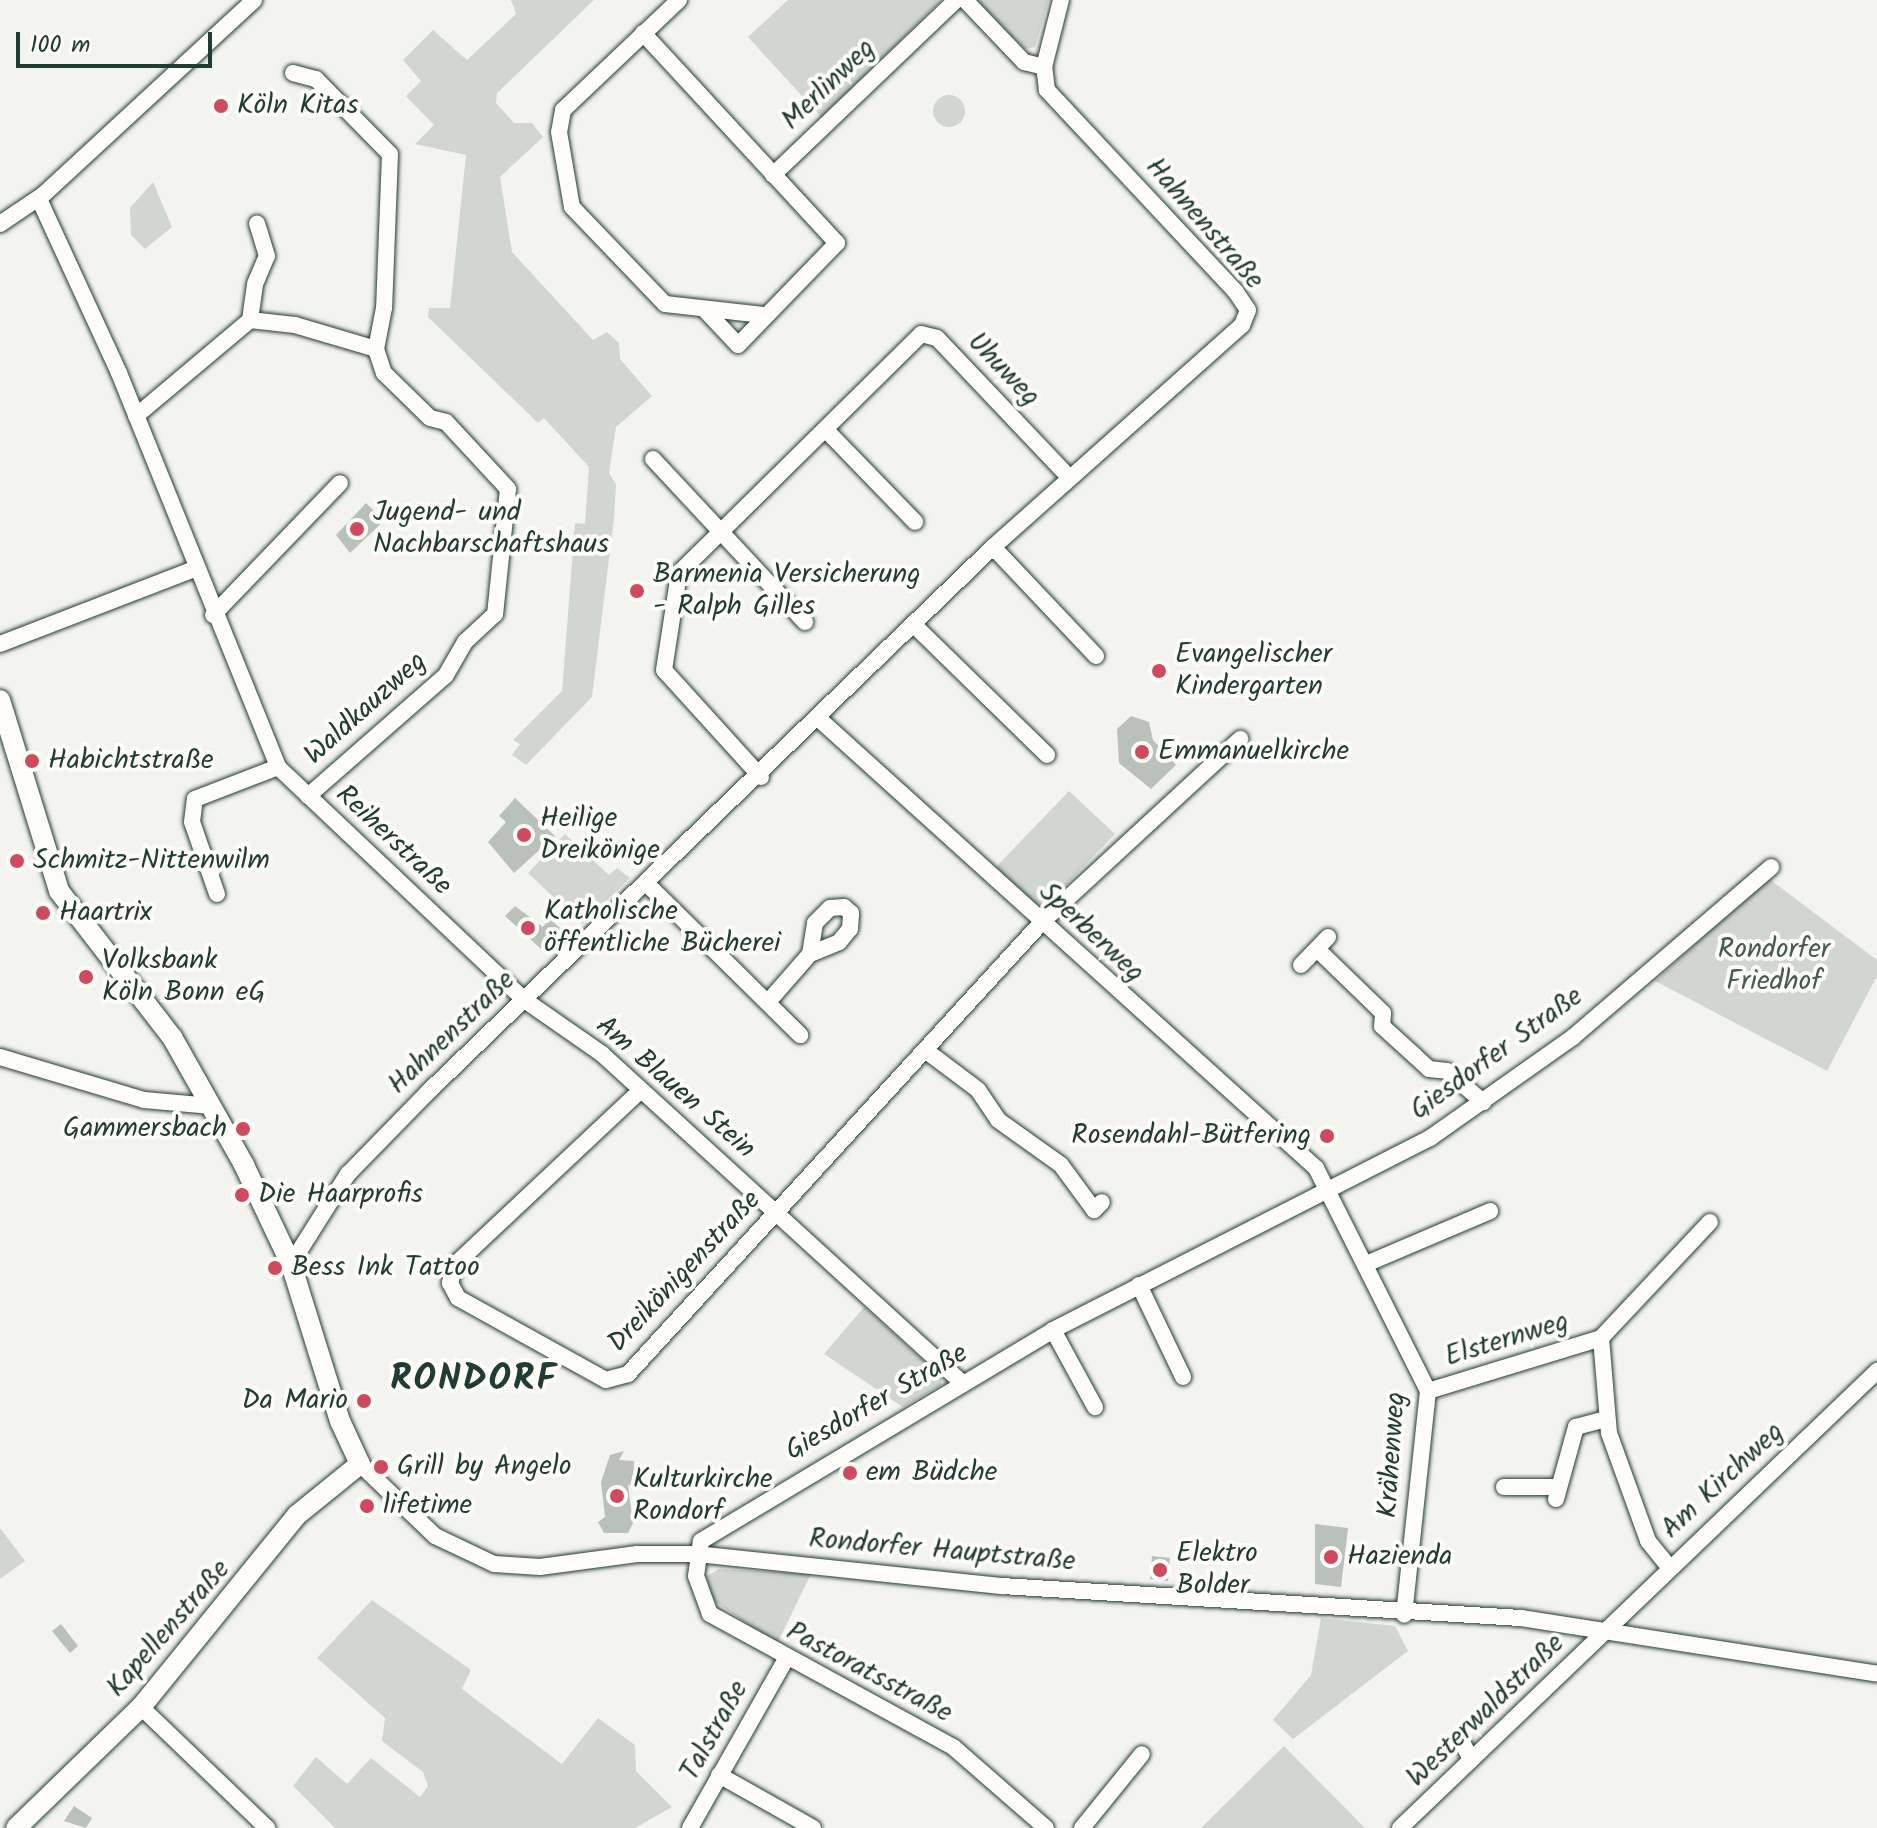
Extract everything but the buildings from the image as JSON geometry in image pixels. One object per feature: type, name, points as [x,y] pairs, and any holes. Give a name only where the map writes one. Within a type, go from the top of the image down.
[{"type":"main road","name":"Rondorfer Hauptstraße","points":[[0,700],[59,891],[172,1037],[212,1106],[291,1264],[340,1421],[360,1464]]},
{"type":"main road","name":"Kapellenstraße","points":[[16,1828],[141,1707],[297,1515],[360,1464]]},
{"type":"street","points":[[0,224],[39,199],[254,0]]},
{"type":"street","points":[[679,0],[563,110],[559,132],[572,207],[665,304],[763,315]]},
{"type":"street","name":"Merlinweg","points":[[773,175],[956,0]]},
{"type":"street","points":[[965,0],[1024,62],[1044,67],[1061,0]]},
{"type":"street","points":[[643,33],[837,243],[763,315],[738,345],[705,310]]},
{"type":"street","name":"Hahnenstraße","points":[[291,1264],[348,1174],[523,999],[761,777],[993,547],[1242,325],[1248,310],[1047,90],[1044,67]]},
{"type":"street","points":[[250,320],[295,325],[376,349],[384,308],[390,154],[316,79],[293,73]]},
{"type":"street","name":"Reiherstraße","points":[[39,199],[136,416],[194,569],[278,767],[523,999]]},
{"type":"street","points":[[136,416],[250,320],[255,284],[267,256],[257,223]]},
{"type":"street","name":"Uhuweg","points":[[761,777],[664,670],[679,573],[921,334],[937,338],[1070,478]]},
{"type":"street","name":"Waldkauzweg","points":[[308,796],[445,676],[465,642],[495,614],[508,489],[446,422],[430,418],[384,373],[376,349]]},
{"type":"street","points":[[826,430],[915,522]]},
{"type":"street","points":[[653,459],[723,530],[805,622]]},
{"type":"street","points":[[213,615],[340,483]]},
{"type":"street","points":[[993,547],[1096,656]]},
{"type":"street","points":[[0,644],[194,569]]},
{"type":"street","points":[[914,625],[1047,755]]},
{"type":"street","name":"Sperberweg","points":[[819,719],[1260,1116],[1328,1186]]},
{"type":"street","name":"Dreikönigenstraße","points":[[640,1091],[456,1264],[450,1283],[458,1298],[606,1380],[618,1378],[776,1213],[1042,922],[1188,781],[1240,739]]},
{"type":"street","points":[[217,894],[192,822],[195,799],[278,767]]},
{"type":"street","name":"Giesdorfer Straße","points":[[696,1554],[712,1531],[1053,1330],[1328,1186],[1430,1138],[1573,1037],[1771,867]]},
{"type":"street","points":[[648,885],[800,1035]]},
{"type":"street","points":[[1301,965],[1322,943],[1383,1013],[1382,1026],[1429,1069],[1447,1071],[1483,1102]]},
{"type":"street","points":[[768,1002],[810,954]]},
{"type":"street","name":"Am Blauen Stein","points":[[523,999],[602,1054],[963,1384]]},
{"type":"street","points":[[925,1050],[978,1090],[998,1120],[1061,1165],[1094,1210],[1102,1202]]},
{"type":"street","points":[[0,1057],[144,1100],[212,1106]]},
{"type":"street","name":"Krähenweg","points":[[1328,1186],[1428,1391],[1404,1615]]},
{"type":"street","points":[[1366,1264],[1490,1211]]},
{"type":"street","points":[[1669,1567],[1648,1541],[1605,1419],[1601,1338],[1710,1222]]},
{"type":"street","points":[[1139,1285],[1183,1377]]},
{"type":"street","points":[[1053,1330],[1095,1407]]},
{"type":"street","name":"Elsternweg","points":[[1428,1391],[1601,1338]]},
{"type":"street","name":"Am Kirchweg","points":[[1607,1631],[1669,1567],[1877,1371]]},
{"type":"street","points":[[1504,1487],[1558,1493],[1576,1427],[1605,1419]]},
{"type":"street","name":"Rondorfer Hauptstraße","points":[[360,1464],[435,1536],[494,1564],[540,1567],[637,1554],[696,1554],[1002,1586],[1404,1615],[1521,1618],[1877,1674]]},
{"type":"street","name":"Pastoratsstraße","points":[[696,1554],[701,1600],[710,1614],[786,1659],[953,1747],[1046,1828]]},
{"type":"street","name":"Westerwaldstraße","points":[[1400,1828],[1607,1631]]},
{"type":"street","name":"Talstraße","points":[[690,1828],[786,1659]]},
{"type":"street","points":[[141,1707],[263,1827]]},
{"type":"street","points":[[1462,1742],[1471,1760]]},
{"type":"street","points":[[1082,1828],[1142,1754]]},
{"type":"street","points":[[719,1775],[813,1828]]},
{"type":"green space","points":[[511,0],[594,0],[497,93],[496,103],[514,123],[532,123],[543,137],[500,177],[512,252],[593,340],[607,332],[619,343],[620,359],[652,396],[616,427],[609,473],[616,484],[614,518],[592,697],[526,765],[512,755],[520,744],[513,740],[562,691],[575,523],[585,524],[589,467],[544,418],[538,423],[428,317],[429,308],[450,308],[466,155],[415,144],[434,125],[406,96],[421,81],[403,60],[433,30],[467,60],[516,14]]},
{"type":"green space","points":[[788,0],[941,0],[822,118],[748,37]]},
{"type":"green space","points":[[975,0],[1049,0],[1035,47],[1025,49]]},
{"type":"green space","points":[[949,95],[961,99],[965,111],[961,123],[949,127],[937,123],[933,111],[937,99]]},
{"type":"green space","points":[[153,182],[172,227],[145,249],[131,235],[130,208]]},
{"type":"green space","points":[[1069,791],[1115,834],[1041,911],[996,867]]},
{"type":"green space","points":[[565,834],[609,875],[617,868],[630,878],[582,924],[528,873]]},
{"type":"green space","name":"Rondorfer Friedhof","points":[[1768,878],[1877,960],[1877,976],[1827,1071],[1655,981]]},
{"type":"green space","points":[[864,1307],[942,1377],[941,1385],[903,1407],[824,1354]]},
{"type":"green space","points":[[0,1528],[25,1561],[0,1579]]},
{"type":"green space","points":[[719,1569],[811,1574],[777,1644],[710,1598],[707,1576]]},
{"type":"green space","points":[[372,1600],[471,1670],[462,1689],[562,1764],[598,1718],[635,1745],[636,1771],[672,1807],[635,1828],[335,1828],[293,1786],[316,1757],[347,1784],[371,1758],[420,1797],[428,1786],[423,1772],[382,1741],[385,1718],[317,1658]]},
{"type":"green space","points":[[1321,1618],[1395,1626],[1408,1651],[1293,1739],[1273,1720],[1311,1675]]},
{"type":"green space","points":[[1284,1746],[1365,1828],[1201,1828]]},
{"type":"place","name":"Köln Kitas","points":[[221,106]]},
{"type":"place","name":"Jugend- und Nachbarschaftshaus","points":[[357,529]]},
{"type":"place","name":"Barmenia Versicherung - Ralph Gilles","points":[[637,591]]},
{"type":"place","name":"Evangelischer Kindergarten","points":[[1159,671]]},
{"type":"place","name":"Emmanuelkirche","points":[[1142,752]]},
{"type":"place","name":"Habichtstraße","points":[[32,761]]},
{"type":"place","name":"Heilige Dreikönige","points":[[524,835]]},
{"type":"place","name":"Schmitz-Nittenwilm","points":[[17,861]]},
{"type":"place","name":"Haartrix","points":[[43,913]]},
{"type":"place","name":"Katholische öffentliche Bücherei","points":[[528,928]]},
{"type":"place","name":"Volksbank Köln Bonn eG","points":[[86,977]]},
{"type":"place","name":"Gammersbach","points":[[243,1129]]},
{"type":"place","name":"Rosendahl-Bütfering","points":[[1327,1136]]},
{"type":"place","name":"Die Haarprofis","points":[[242,1195]]},
{"type":"place","name":"Bess Ink Tattoo","points":[[275,1268]]},
{"type":"place","name":"Da Mario","points":[[364,1401]]},
{"type":"place","name":"Grill by Angelo","points":[[381,1467]]},
{"type":"place","name":"em Büdche","points":[[850,1473]]},
{"type":"place","name":"Kulturkirche Rondorf","points":[[617,1496]]},
{"type":"place","name":"lifetime","points":[[367,1506]]},
{"type":"place","name":"Hazienda","points":[[1331,1557]]},
{"type":"place","name":"Elektro Bolder","points":[[1160,1570]]},
{"type":"district","name":"RONDORF","points":[[474,1380]]}]
